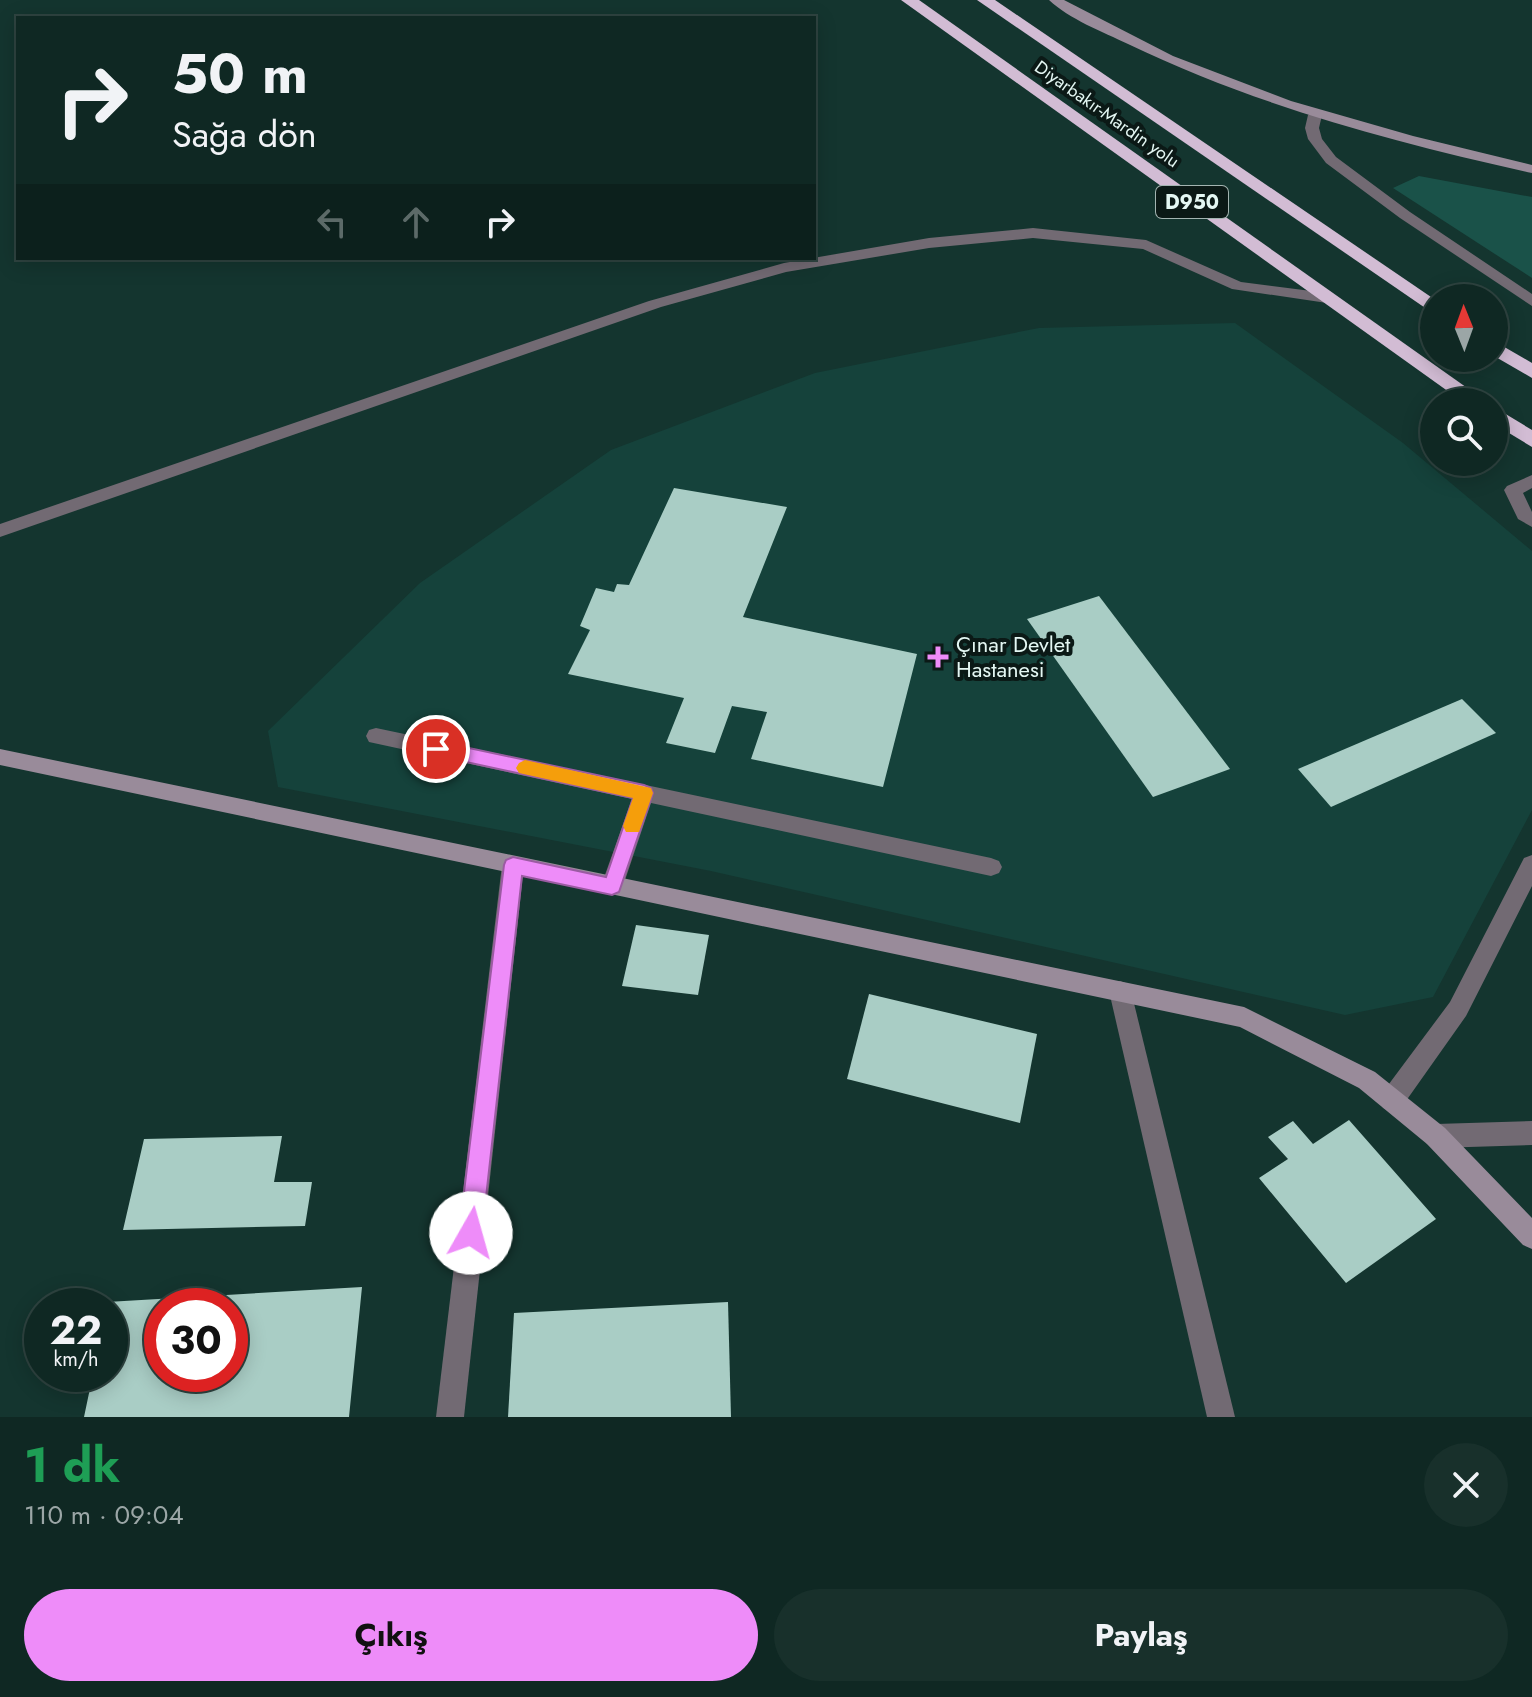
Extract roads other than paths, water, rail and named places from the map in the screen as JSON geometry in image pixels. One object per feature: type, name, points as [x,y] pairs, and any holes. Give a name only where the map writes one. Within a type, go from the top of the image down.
[{"type":"highway","name":"Diyarbakır-Mardin yolu","points":[[909,0],[1457,388]]},
{"type":"highway","name":"Diyarbakır-Mardin yolu","points":[[985,0],[1420,298]]},
{"type":"highway","points":[[1508,356],[1532,372]]},
{"type":"highway","points":[[1508,424],[1532,440]]},
{"type":"street","points":[[1055,0],[1140,47],[1224,83],[1315,115],[1403,140],[1532,169]]},
{"type":"street","points":[[1315,115],[1312,128],[1315,139],[1331,160],[1405,215],[1532,301]]},
{"type":"street","points":[[0,531],[655,304],[798,265],[929,243],[1033,233],[1146,245],[1238,286],[1327,298]]},
{"type":"street","points":[[1532,481],[1513,490],[1524,515],[1532,521]]},
{"type":"street","points":[[376,736],[991,867]]},
{"type":"street","points":[[0,757],[1244,1017],[1367,1080],[1436,1136],[1532,1236]]},
{"type":"street","points":[[612,886],[644,793]]},
{"type":"street","points":[[1392,1100],[1458,1009],[1532,864]]},
{"type":"street","points":[[450,1417],[513,865]]},
{"type":"street","points":[[1120,991],[1221,1417]]},
{"type":"street","points":[[1436,1136],[1532,1133]]},
{"type":"place","name":"Çınar Devlet Hastanesi","points":[[938,657]]}]
